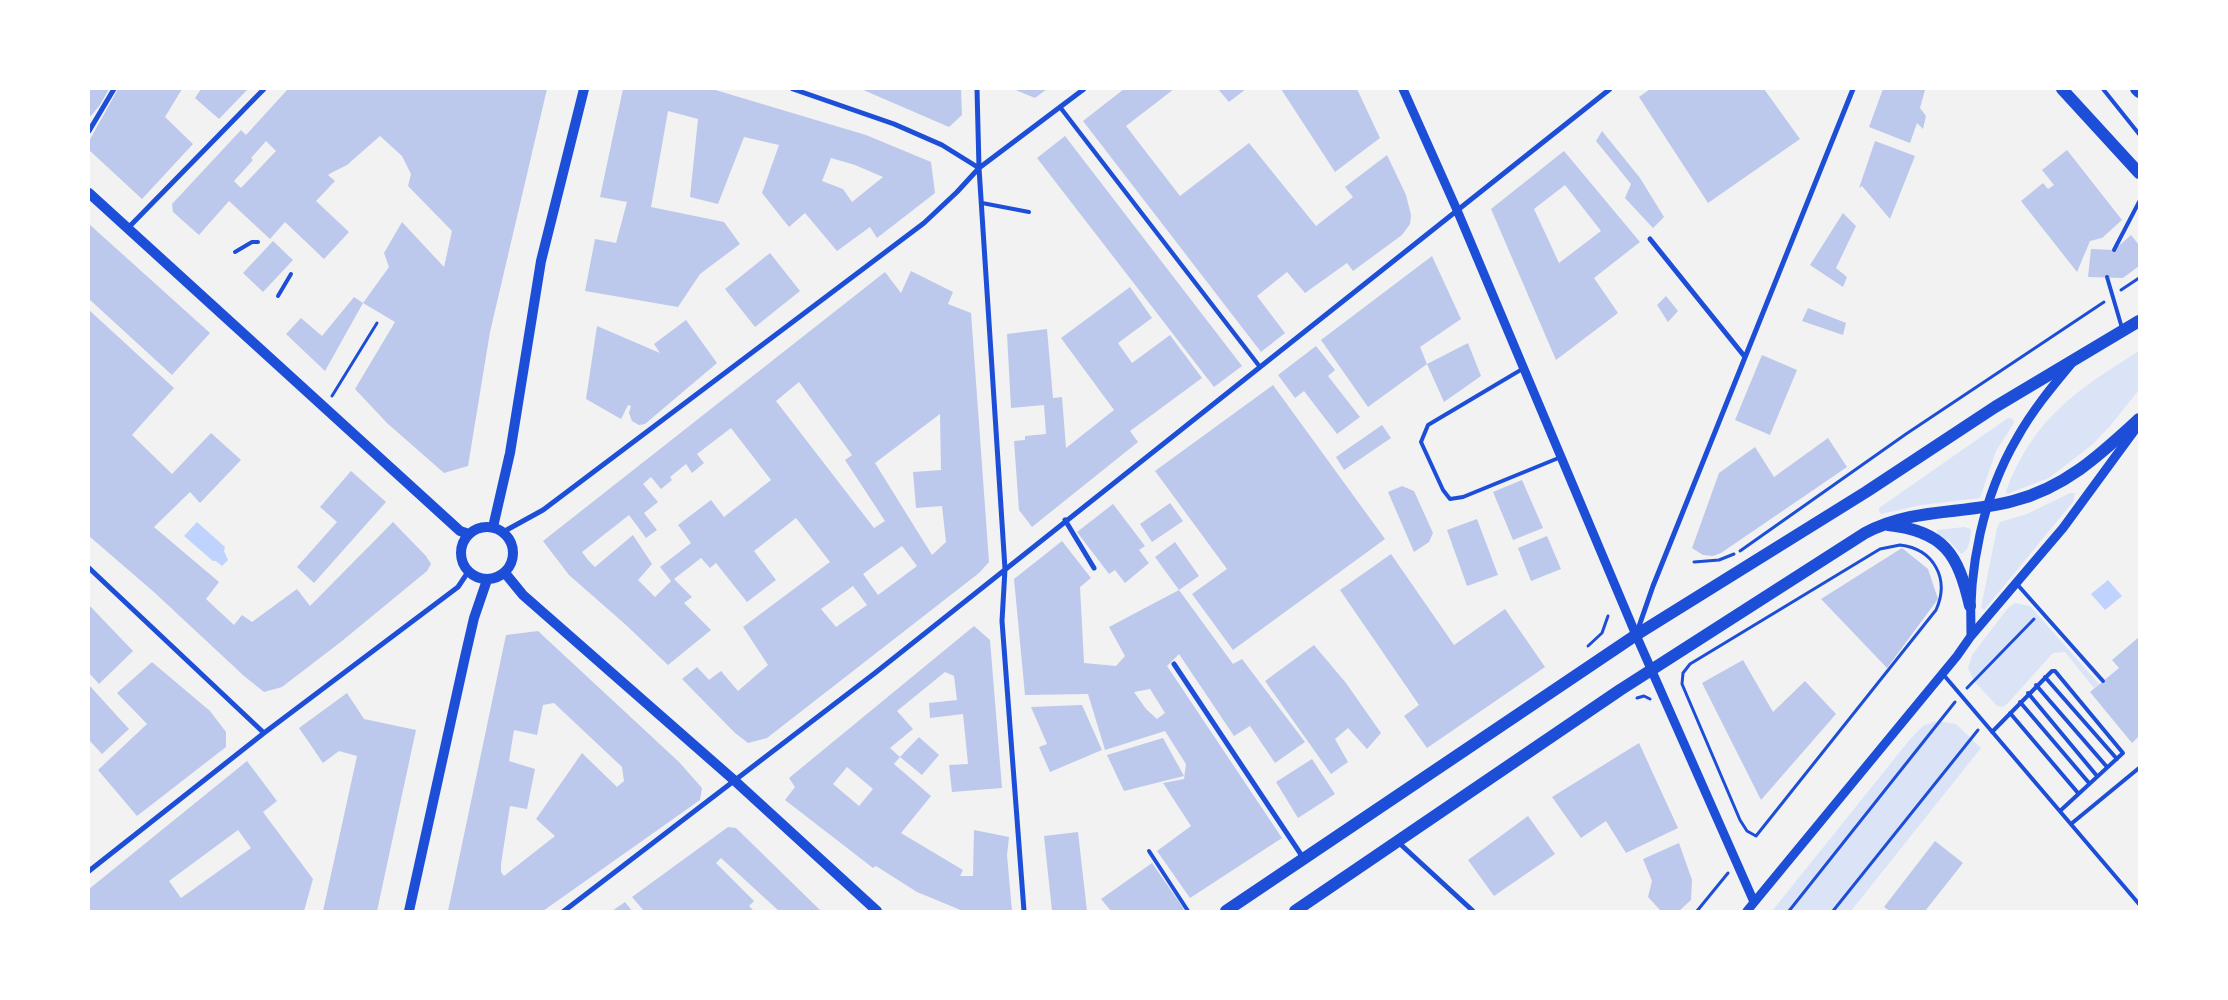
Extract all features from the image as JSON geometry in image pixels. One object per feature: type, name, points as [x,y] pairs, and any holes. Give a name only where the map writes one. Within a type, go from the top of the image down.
[{"type":"main road","points":[[493,527],[510,453],[541,262],[584,89]]},
{"type":"main road","points":[[2062,89],[2139,173]]},
{"type":"main road","points":[[2136,89],[2139,92]]},
{"type":"main road","points":[[89,193],[460,531],[469,534]]},
{"type":"main road","points":[[1226,911],[1636,635],[1866,492],[1988,412],[2139,320]]},
{"type":"main road","points":[[1295,911],[1652,669],[1883,524],[1914,515],[1988,506],[2037,494],[2070,477],[2096,459],[2139,419]]},
{"type":"main road","points":[[1883,524],[1919,531],[1944,546],[1959,567],[1970,606]]},
{"type":"main road","points":[[493,527],[503,532],[509,538],[514,554],[513,562],[505,573],[487,580],[468,572],[461,552],[465,539],[469,534],[480,528],[493,527]]},
{"type":"main road","points":[[505,573],[523,595],[735,781],[877,911]]},
{"type":"main road","points":[[409,911],[474,618],[487,580]]},
{"type":"street","points":[[89,131],[114,89]]},
{"type":"street","points":[[128,228],[264,89]]},
{"type":"street","points":[[793,89],[894,124],[942,145],[979,168]]},
{"type":"street","points":[[976,89],[979,168],[1005,569],[1002,621],[1024,911]]},
{"type":"street","points":[[503,532],[543,510],[924,223],[979,168],[1084,89]]},
{"type":"street","points":[[1403,89],[1457,210],[1636,635],[1754,902]]},
{"type":"street","points":[[564,911],[735,781],[1005,569],[1610,89]]},
{"type":"street","points":[[1636,635],[1653,586],[1853,89]]},
{"type":"street","points":[[1060,107],[1260,367]]},
{"type":"street","points":[[1650,240],[1745,357]]},
{"type":"street","points":[[1971,636],[1970,606],[1979,542],[1999,473],[2017,437],[2050,390],[2078,356]]},
{"type":"street","points":[[1747,911],[1971,636],[2063,528],[2139,424]]},
{"type":"street","points":[[1065,520],[1094,568]]},
{"type":"street","points":[[89,568],[264,733]]},
{"type":"street","points":[[89,871],[264,733],[453,591],[468,572]]},
{"type":"street","points":[[1174,664],[1304,859]]},
{"type":"street","points":[[1398,842],[1473,911]]},
{"type":"lane","points":[[2103,89],[2139,134]]},
{"type":"lane","points":[[2114,250],[2139,202]]},
{"type":"lane","points":[[982,203],[1029,212]]},
{"type":"lane","points":[[2120,237],[2124,241]]},
{"type":"lane","points":[[235,252],[252,242],[258,242]]},
{"type":"lane","points":[[278,296],[290,274]]},
{"type":"lane","points":[[2107,277],[2122,330]]},
{"type":"lane","points":[[1524,368],[1428,425],[1421,442],[1443,490],[1450,499],[1463,497],[1562,457]]},
{"type":"lane","points":[[2016,583],[2042,610],[2103,681]]},
{"type":"lane","points":[[1992,732],[2036,685],[2052,671],[2055,671],[2122,751],[2122,755],[2060,811]]},
{"type":"lane","points":[[1942,673],[2139,904]]},
{"type":"lane","points":[[2046,677],[2117,759]]},
{"type":"lane","points":[[2036,685],[2107,767]]},
{"type":"lane","points":[[2028,693],[2097,776]]},
{"type":"lane","points":[[2020,702],[2089,783]]},
{"type":"lane","points":[[2010,713],[2078,793]]},
{"type":"lane","points":[[2071,824],[2139,768]]},
{"type":"lane","points":[[1149,851],[1188,911]]},
{"type":"path","points":[[1694,562],[1719,560],[1738,553],[1898,439],[2139,278]]},
{"type":"path","points":[[326,408],[376,323]]},
{"type":"path","points":[[1890,546],[1910,546],[1928,556],[1934,563],[1939,572],[1942,591],[1936,610],[1756,836],[1747,831],[1740,820],[1682,684],[1683,673],[1686,668],[1880,549],[1890,546]]},
{"type":"path","points":[[1789,911],[1960,695],[2042,610]]},
{"type":"path","points":[[1588,646],[1602,633],[1608,616]]},
{"type":"path","points":[[1633,700],[1644,696],[1652,701]]},
{"type":"path","points":[[1833,911],[1984,724]]},
{"type":"path","points":[[1697,911],[1728,873],[1724,864]]},
{"type":"shaded area","points":[[2139,351],[2139,390],[2110,426],[2093,444],[2049,478],[2007,494],[2006,491],[2017,466],[2029,444],[2043,425],[2076,393]]},
{"type":"shaded area","points":[[2008,418],[2013,419],[2014,423],[1996,451],[1980,498],[1921,505],[1881,514],[1879,508]]},
{"type":"shaded area","points":[[2070,493],[2075,493],[2073,502],[1984,610],[1981,608],[1997,528],[2000,522],[2027,514]]},
{"type":"shaded area","points":[[1964,527],[1971,529],[1971,536],[1968,547],[1961,554],[1949,541],[1938,535],[1937,530]]},
{"type":"shaded area","points":[[2015,603],[2030,606],[2099,684],[2094,688],[2065,652],[2053,653],[2008,703],[2003,707],[1997,706],[1974,681],[1968,668],[1972,655],[2008,608]]},
{"type":"shaded area","points":[[1936,721],[1956,724],[1981,748],[1851,911],[1772,911],[1911,738],[1923,726]]},
{"type":"water","points":[[197,522],[225,547],[224,551],[228,560],[222,566],[213,561],[184,536]]},
{"type":"water","points":[[2108,580],[2122,596],[2105,610],[2091,594]]},
{"type":"building","points":[[89,89],[109,89],[100,105],[89,118]]},
{"type":"building","points":[[118,89],[182,89],[165,117],[193,144],[142,199],[89,150],[89,141]]},
{"type":"building","points":[[201,89],[248,89],[219,119],[195,98]]},
{"type":"building","points":[[288,89],[547,89],[490,332],[468,466],[444,473],[387,423],[355,389],[395,322],[363,303],[389,267],[384,253],[402,222],[444,267],[452,231],[408,186],[411,174],[402,156],[380,136],[347,165],[328,175],[335,181],[316,201],[349,232],[324,259],[285,222],[270,239],[229,201],[199,235],[173,212],[172,204],[241,130],[246,135]],"holes":[[[266,141],[276,151],[241,188],[234,181],[253,160],[251,158]]]},
{"type":"building","points":[[623,89],[712,89],[866,135],[931,162],[935,193],[877,238],[870,227],[837,251],[805,213],[789,227],[762,193],[779,145],[744,137],[718,204],[690,197],[698,119],[668,111],[651,207],[724,222],[740,244],[700,274],[678,307],[585,291],[595,239],[616,243],[627,202],[600,197]],"holes":[[[831,158],[855,165],[883,177],[852,202],[843,189],[822,181]]]},
{"type":"building","points":[[861,89],[961,89],[962,115],[949,127]]},
{"type":"building","points":[[1013,89],[1047,89],[1035,98]]},
{"type":"building","points":[[1124,89],[1174,89],[1126,126],[1180,196],[1249,143],[1316,226],[1353,197],[1345,187],[1387,155],[1406,195],[1411,215],[1410,224],[1402,235],[1353,271],[1347,263],[1305,293],[1287,272],[1257,296],[1285,333],[1261,352],[1083,121]]},
{"type":"building","points":[[1218,89],[1246,89],[1229,102]]},
{"type":"building","points":[[1281,89],[1357,89],[1380,138],[1335,172]]},
{"type":"building","points":[[1650,89],[1764,89],[1800,139],[1708,203],[1639,97]]},
{"type":"building","points":[[1883,89],[1925,90],[1920,108],[1926,116],[1923,129],[1917,123],[1910,143],[1869,127]]},
{"type":"building","points":[[1602,131],[1640,178],[1664,217],[1653,228],[1625,198],[1631,184],[1596,141]]},
{"type":"building","points":[[1065,136],[1242,366],[1214,387],[1037,158]]},
{"type":"building","points":[[1875,141],[1915,156],[1890,219],[1862,186],[1859,188]]},
{"type":"building","points":[[2067,150],[2122,220],[2102,238],[2090,241],[2077,272],[2021,201],[2043,183],[2048,189],[2054,185],[2042,170]]},
{"type":"building","points":[[1564,151],[1640,242],[1594,278],[1618,313],[1556,360],[1491,209]],"holes":[[[1565,185],[1601,231],[1559,263],[1534,209]]]},
{"type":"building","points":[[1843,213],[1856,226],[1836,268],[1847,277],[1843,287],[1810,265]]},
{"type":"building","points":[[89,224],[210,333],[172,375],[89,299]]},
{"type":"building","points":[[2131,235],[2139,245],[2139,266],[2123,278],[2088,277],[2091,249],[2114,250]]},
{"type":"building","points":[[273,241],[293,260],[263,292],[243,273]]},
{"type":"building","points":[[770,253],[800,291],[755,327],[725,289]]},
{"type":"building","points":[[1432,256],[1461,319],[1420,347],[1427,364],[1368,407],[1321,340]]},
{"type":"building","points":[[911,271],[953,292],[948,304],[971,313],[989,562],[979,573],[767,738],[748,743],[735,733],[682,679],[697,667],[709,680],[721,671],[738,691],[768,665],[743,627],[830,562],[796,518],[754,551],[776,580],[747,602],[716,563],[710,568],[701,558],[674,579],[692,597],[684,603],[711,630],[668,665],[569,575],[543,541],[885,272],[901,293]],"holes":[[[799,382],[852,455],[845,460],[885,521],[874,528],[776,401]],[[940,414],[941,470],[913,472],[916,508],[942,506],[946,542],[932,555],[875,463]],[[731,428],[771,480],[724,517],[711,500],[678,525],[691,543],[660,567],[671,581],[655,597],[638,580],[652,564],[633,535],[595,567],[582,552],[629,515],[646,538],[657,530],[644,513],[658,502],[643,484],[651,477],[661,489],[672,480],[670,477],[686,464],[692,473],[704,463],[697,454]],[[902,546],[917,566],[878,595],[863,574]],[[853,586],[867,605],[836,627],[821,609]]]},
{"type":"building","points":[[1130,287],[1152,318],[1118,343],[1132,363],[1170,335],[1202,378],[1130,431],[1138,442],[1032,527],[1019,510],[1014,441],[1025,440],[1025,436],[1046,434],[1044,405],[1011,408],[1007,334],[1047,329],[1053,398],[1062,397],[1066,448],[1114,410],[1061,338]]},
{"type":"building","points":[[1666,296],[1678,311],[1668,322],[1657,305]]},
{"type":"building","points":[[354,297],[363,303],[325,371],[286,334],[301,318],[322,336]]},
{"type":"building","points":[[1808,308],[1846,323],[1843,335],[1802,321]]},
{"type":"building","points":[[89,310],[174,388],[132,435],[172,474],[211,433],[241,460],[200,503],[190,492],[154,527],[219,582],[206,599],[234,625],[242,615],[252,622],[297,589],[310,606],[393,522],[426,556],[431,564],[427,571],[342,641],[282,687],[264,692],[89,536]]},
{"type":"building","points":[[686,320],[717,363],[645,424],[639,425],[632,421],[629,413],[631,406],[628,405],[621,419],[586,399],[597,326],[660,353],[654,344]]},
{"type":"building","points":[[1468,343],[1481,376],[1444,402],[1427,364]]},
{"type":"building","points":[[1316,346],[1335,370],[1328,376],[1360,417],[1337,434],[1304,391],[1295,398],[1278,375]]},
{"type":"building","points":[[1762,355],[1797,370],[1770,435],[1735,420]]},
{"type":"building","points":[[1273,385],[1385,539],[1233,650],[1192,594],[1227,569],[1155,471]]},
{"type":"building","points":[[1382,425],[1391,438],[1344,470],[1336,457]]},
{"type":"building","points":[[1828,438],[1847,467],[1721,553],[1713,556],[1703,555],[1692,548],[1719,473],[1755,447],[1774,477]]},
{"type":"building","points":[[351,471],[386,502],[314,583],[297,567],[337,522],[320,507]]},
{"type":"building","points":[[1522,480],[1543,528],[1513,540],[1493,492]]},
{"type":"building","points":[[1402,486],[1414,491],[1433,533],[1429,542],[1414,552],[1388,492]]},
{"type":"building","points":[[1170,503],[1183,521],[1152,542],[1140,524]]},
{"type":"building","points":[[1113,504],[1145,546],[1139,550],[1149,563],[1125,583],[1115,570],[1109,574],[1077,532]]},
{"type":"building","points":[[1477,519],[1498,575],[1467,586],[1447,530]]},
{"type":"building","points":[[1547,536],[1561,569],[1531,581],[1518,548]]},
{"type":"building","points":[[1062,541],[1091,578],[1080,587],[1084,663],[1116,666],[1125,656],[1109,627],[1179,590],[1233,664],[1242,659],[1305,742],[1275,763],[1250,726],[1234,736],[1179,654],[1167,666],[1282,838],[1190,898],[1157,851],[1191,826],[1163,783],[1184,779],[1186,764],[1165,731],[1105,750],[1088,694],[1025,695],[1014,579]],"holes":[[[1150,689],[1165,713],[1157,719],[1146,709],[1134,692]]]},
{"type":"building","points":[[1175,542],[1199,576],[1179,590],[1155,557]]},
{"type":"building","points":[[1902,548],[1928,569],[1938,599],[1887,668],[1821,599]]},
{"type":"building","points":[[1391,554],[1454,645],[1505,609],[1545,667],[1427,748],[1404,716],[1419,705],[1340,590]]},
{"type":"building","points":[[89,605],[133,651],[99,684],[89,673]]},
{"type":"building","points":[[974,626],[990,640],[1002,788],[952,792],[949,765],[968,764],[963,714],[930,718],[929,703],[957,700],[954,676],[945,672],[897,711],[913,729],[890,748],[900,757],[894,764],[931,796],[901,833],[963,870],[960,876],[973,876],[974,830],[1009,837],[1007,855],[1012,911],[963,911],[917,892],[876,866],[873,868],[785,800],[795,787],[789,778]],"holes":[[[847,767],[873,789],[859,806],[833,784]]]},
{"type":"building","points":[[538,631],[679,762],[702,788],[700,800],[543,911],[448,911],[506,635]],"holes":[[[554,703],[622,767],[624,781],[617,787],[582,753],[536,819],[555,836],[504,876],[501,872],[501,864],[510,806],[527,809],[535,769],[509,761],[514,730],[537,735],[543,705]]]},
{"type":"building","points":[[2139,637],[2139,736],[2132,743],[2090,692],[2119,668],[2112,660]]},
{"type":"building","points":[[1314,645],[1346,683],[1381,733],[1367,749],[1348,728],[1335,739],[1348,762],[1331,774],[1265,681]]},
{"type":"building","points":[[1743,660],[1773,712],[1805,681],[1836,714],[1761,800],[1702,683]]},
{"type":"building","points":[[152,662],[210,711],[226,732],[226,747],[137,816],[98,770],[147,724],[117,693]]},
{"type":"building","points":[[89,685],[129,729],[102,754],[89,740]]},
{"type":"building","points":[[347,693],[364,719],[416,730],[377,911],[323,911],[357,756],[339,751],[323,763],[299,728]]},
{"type":"building","points":[[1082,705],[1102,750],[1050,772],[1039,747],[1047,744],[1031,707]]},
{"type":"building","points":[[919,737],[939,755],[922,775],[900,757]]},
{"type":"building","points":[[1163,738],[1184,776],[1124,791],[1107,755]]},
{"type":"building","points":[[1639,743],[1678,828],[1626,853],[1606,821],[1581,838],[1552,797]]},
{"type":"building","points":[[1312,759],[1335,794],[1298,818],[1276,782]]},
{"type":"building","points":[[247,761],[277,801],[263,812],[313,879],[304,911],[89,911],[89,889]],"holes":[[[238,830],[251,848],[181,898],[169,881]]]},
{"type":"building","points":[[1528,816],[1555,854],[1494,896],[1468,860]]},
{"type":"building","points":[[728,827],[736,828],[821,911],[779,911],[721,858],[716,863],[754,901],[749,906],[754,911],[644,911],[632,897]]},
{"type":"building","points":[[1078,832],[1087,911],[1052,911],[1044,836]]},
{"type":"building","points":[[1935,841],[1963,863],[1925,911],[1890,911],[1884,907]]},
{"type":"building","points":[[1679,843],[1692,880],[1691,900],[1679,911],[1661,911],[1648,897],[1652,881],[1643,859]]},
{"type":"building","points":[[1152,863],[1184,909],[1181,911],[1111,911],[1101,899]]},
{"type":"building","points":[[625,902],[632,911],[612,911]]}]
